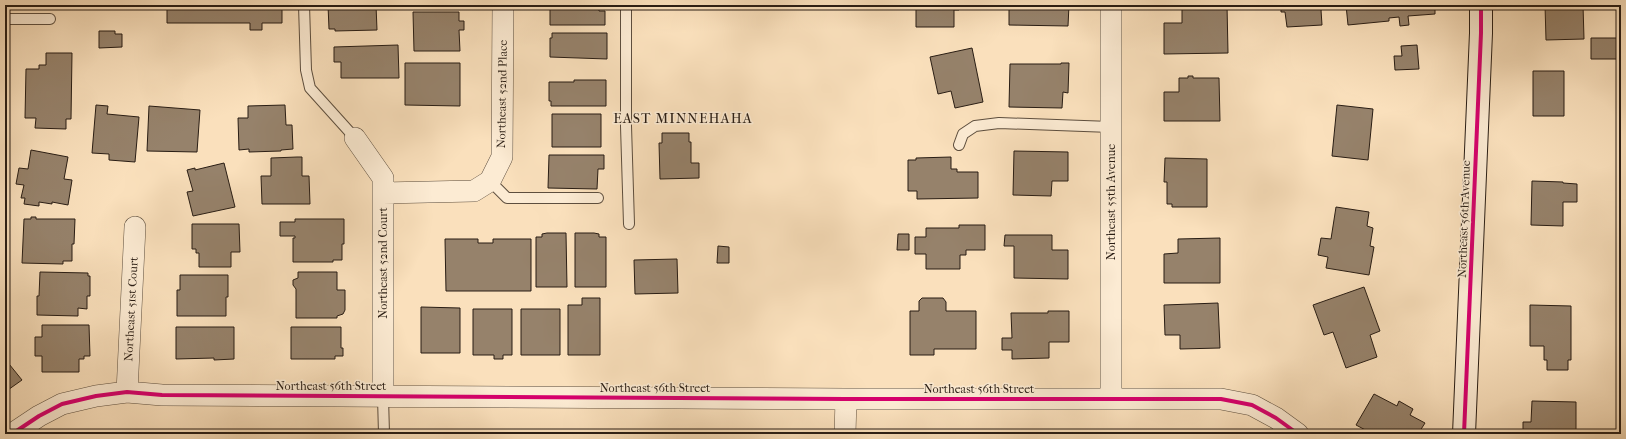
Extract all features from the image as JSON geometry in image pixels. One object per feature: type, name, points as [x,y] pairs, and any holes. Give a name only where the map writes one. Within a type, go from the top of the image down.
[{"type":"street","name":"Northeast 52nd Place","points":[[490,181],[502,157],[503,5]]},
{"type":"street","name":"Northeast 55th Avenue","points":[[1111,5],[1111,398]]},
{"type":"street","name":"Northeast 56th Avenue","points":[[1464,434],[1480,73],[1481,5]]},
{"type":"street","name":"Northeast 52nd Court","points":[[355,138],[383,178],[383,397]]},
{"type":"street","points":[[383,193],[474,191],[490,181]]},
{"type":"street","name":"Northeast 51st Court","points":[[127,392],[134,227]]},
{"type":"street","name":"Northeast 56th Street","points":[[12,434],[38,416],[62,404],[96,396],[127,392],[162,395],[383,397],[1221,399],[1252,405],[1276,418],[1298,434]]},
{"type":"street","points":[[846,399],[846,434]]},
{"type":"lane","points":[[304,5],[306,70],[310,88],[355,138]]},
{"type":"lane","points":[[626,5],[626,126],[629,224]]},
{"type":"lane","points":[[5,19],[50,20]]},
{"type":"lane","points":[[959,145],[963,134],[975,126],[999,122],[1111,127]]},
{"type":"lane","points":[[490,181],[507,198],[598,198]]},
{"type":"lane","points":[[383,397],[384,434]]},
{"type":"building","points":[[167,5],[282,5],[282,23],[262,23],[262,30],[250,30],[250,23],[167,23]]},
{"type":"building","points":[[328,5],[376,5],[377,30],[335,31],[335,29],[329,29]]},
{"type":"building","points":[[550,5],[599,5],[599,11],[605,11],[605,25],[550,25]]},
{"type":"building","points":[[916,5],[959,5],[959,10],[954,10],[954,27],[916,27]]},
{"type":"building","points":[[1009,5],[1069,5],[1068,26],[1009,25]]},
{"type":"building","points":[[1182,5],[1227,5],[1228,53],[1164,54],[1164,23],[1182,23]]},
{"type":"building","points":[[1267,5],[1323,5],[1324,9],[1321,10],[1322,25],[1287,27],[1285,12],[1281,12],[1281,7],[1267,8]]},
{"type":"building","points":[[1346,5],[1435,5],[1435,14],[1408,16],[1409,25],[1400,26],[1399,17],[1389,18],[1389,21],[1348,25]]},
{"type":"building","points":[[1545,5],[1583,5],[1584,39],[1546,40]]},
{"type":"building","points":[[413,12],[459,12],[459,21],[464,21],[464,30],[459,30],[460,51],[414,51]]},
{"type":"building","points":[[99,31],[115,31],[115,34],[122,34],[122,47],[99,48]]},
{"type":"building","points":[[552,33],[607,33],[607,59],[550,57],[550,38],[552,38]]},
{"type":"building","points":[[1591,38],[1621,38],[1621,59],[1591,59]]},
{"type":"building","points":[[398,45],[399,78],[341,78],[341,62],[334,62],[334,47]]},
{"type":"building","points":[[1417,45],[1419,69],[1395,70],[1394,56],[1402,56],[1401,46]]},
{"type":"building","points":[[972,48],[983,102],[955,108],[951,91],[938,94],[930,57]]},
{"type":"building","points":[[46,53],[72,53],[71,119],[66,119],[66,129],[35,128],[36,118],[25,118],[26,69],[39,69],[39,65],[46,65]]},
{"type":"building","points":[[405,63],[460,63],[460,106],[405,105]]},
{"type":"building","points":[[1069,63],[1068,93],[1063,92],[1062,108],[1009,107],[1010,64]]},
{"type":"building","points":[[1533,71],[1564,71],[1564,116],[1533,116]]},
{"type":"building","points":[[1188,76],[1193,76],[1193,78],[1219,78],[1220,121],[1164,121],[1164,92],[1179,92],[1179,78],[1188,78]]},
{"type":"building","points":[[574,80],[606,80],[606,106],[551,106],[551,101],[549,101],[549,82],[574,82]]},
{"type":"building","points":[[96,105],[108,106],[107,114],[139,117],[135,162],[109,160],[109,154],[92,153]]},
{"type":"building","points":[[285,105],[286,125],[292,125],[293,149],[249,152],[249,149],[239,150],[238,118],[248,118],[248,106]]},
{"type":"building","points":[[1337,105],[1373,109],[1368,160],[1332,156]]},
{"type":"building","points":[[149,106],[200,110],[197,152],[147,151]]},
{"type":"building","points":[[552,114],[601,114],[601,147],[552,147]]},
{"type":"building","points":[[662,133],[689,133],[689,142],[691,142],[691,163],[699,163],[699,178],[660,179],[659,143],[662,143]]},
{"type":"building","points":[[31,150],[68,157],[64,179],[72,180],[68,205],[52,202],[52,204],[39,202],[39,206],[24,204],[25,198],[21,198],[24,185],[16,184],[19,168],[28,169]]},
{"type":"building","points":[[1014,151],[1068,152],[1068,181],[1052,181],[1051,196],[1013,195]]},
{"type":"building","points":[[549,155],[604,155],[604,169],[598,169],[597,189],[548,188]]},
{"type":"building","points":[[302,157],[302,176],[309,176],[310,204],[262,204],[261,176],[271,176],[271,158]]},
{"type":"building","points":[[951,157],[951,169],[957,169],[957,172],[978,172],[978,198],[917,199],[917,191],[908,191],[908,160],[916,160],[916,158]]},
{"type":"building","points":[[1165,158],[1207,159],[1207,207],[1172,207],[1172,204],[1167,204],[1167,182],[1164,182]]},
{"type":"building","points":[[224,163],[235,207],[193,216],[187,192],[193,191],[187,170],[195,168],[195,170]]},
{"type":"building","points":[[1532,181],[1577,184],[1577,202],[1563,202],[1563,226],[1531,225]]},
{"type":"building","points":[[1336,207],[1369,212],[1367,226],[1373,228],[1370,246],[1374,247],[1369,275],[1326,268],[1328,257],[1318,255],[1321,238],[1331,239]]},
{"type":"building","points":[[31,217],[36,217],[36,219],[75,219],[74,244],[72,244],[72,261],[63,261],[63,264],[22,263],[24,219],[31,219]]},
{"type":"building","points":[[5,218],[7,218],[7,241],[5,241]]},
{"type":"building","points":[[295,219],[344,219],[344,244],[342,244],[342,260],[333,260],[333,262],[293,262],[293,238],[295,238],[295,236],[280,236],[280,222],[295,222]]},
{"type":"building","points":[[192,224],[239,224],[240,252],[231,252],[231,267],[199,267],[199,253],[196,253],[196,249],[192,249]]},
{"type":"building","points":[[959,225],[985,225],[985,250],[966,250],[966,255],[960,255],[960,269],[926,269],[926,254],[915,254],[915,237],[926,237],[926,228],[959,228]]},
{"type":"building","points":[[566,233],[567,287],[536,287],[536,237],[542,237],[542,234]]},
{"type":"building","points":[[575,233],[594,233],[599,234],[599,237],[606,237],[606,287],[575,287]]},
{"type":"building","points":[[898,234],[909,234],[909,250],[897,250]]},
{"type":"building","points":[[1005,235],[1052,235],[1052,250],[1068,250],[1068,279],[1014,278],[1014,246],[1004,246]]},
{"type":"building","points":[[1220,238],[1220,283],[1164,283],[1164,254],[1178,253],[1178,239]]},
{"type":"building","points":[[445,239],[478,239],[478,243],[493,243],[493,239],[531,239],[531,291],[446,291]]},
{"type":"building","points":[[718,246],[729,247],[729,263],[717,263]]},
{"type":"building","points":[[677,259],[678,293],[635,294],[634,260]]},
{"type":"building","points":[[40,272],[88,273],[88,276],[90,276],[90,296],[87,296],[87,309],[78,308],[78,316],[37,315],[37,296],[39,296]]},
{"type":"building","points":[[298,272],[337,272],[337,290],[345,290],[345,310],[343,314],[337,316],[337,318],[296,318],[296,289],[293,285],[293,280],[298,278]]},
{"type":"building","points":[[180,275],[228,275],[226,316],[177,316],[177,290],[180,290]]},
{"type":"building","points":[[1364,287],[1380,331],[1370,335],[1377,357],[1346,368],[1333,332],[1324,335],[1313,305]]},
{"type":"building","points":[[582,298],[600,298],[600,355],[568,355],[568,305],[582,305]]},
{"type":"building","points":[[922,298],[943,298],[946,302],[946,311],[976,311],[976,349],[934,349],[934,355],[910,355],[910,311],[919,311],[919,301]]},
{"type":"building","points":[[1218,303],[1220,348],[1180,349],[1180,335],[1165,335],[1164,305]]},
{"type":"building","points":[[1530,305],[1571,306],[1571,360],[1568,360],[1568,370],[1547,370],[1547,360],[1544,360],[1544,346],[1530,346]]},
{"type":"building","points":[[421,307],[460,308],[460,353],[421,353]]},
{"type":"building","points":[[473,309],[512,309],[512,355],[503,355],[503,359],[494,359],[494,355],[473,355]]},
{"type":"building","points":[[521,309],[560,309],[560,355],[521,355]]},
{"type":"building","points":[[1048,311],[1069,311],[1069,342],[1049,342],[1049,358],[1012,359],[1012,350],[1002,350],[1002,338],[1012,338],[1011,313],[1048,313]]},
{"type":"building","points":[[42,325],[89,325],[90,356],[84,356],[84,359],[79,359],[79,372],[42,372],[42,356],[35,356],[35,337],[42,337]]},
{"type":"building","points":[[176,327],[234,327],[234,359],[176,359]]},
{"type":"building","points":[[291,327],[341,327],[341,348],[343,348],[343,356],[335,356],[335,359],[291,359]]},
{"type":"building","points":[[5,359],[22,380],[5,392]]},
{"type":"building","points":[[1374,394],[1397,406],[1399,401],[1413,409],[1410,415],[1425,423],[1418,434],[1373,434],[1356,425]]},
{"type":"building","points":[[1532,401],[1576,402],[1576,434],[1523,434],[1523,422],[1531,422]]},
{"type":"cycle path","points":[[1464,434],[1481,5]]},
{"type":"cycle path","points":[[12,434],[39,416],[62,404],[96,396],[127,392],[162,395],[846,399],[1221,399],[1252,405],[1276,418],[1298,434]]},
{"type":"district","name":"EAST MINNEHAHA","points":[[683,118]]}]
